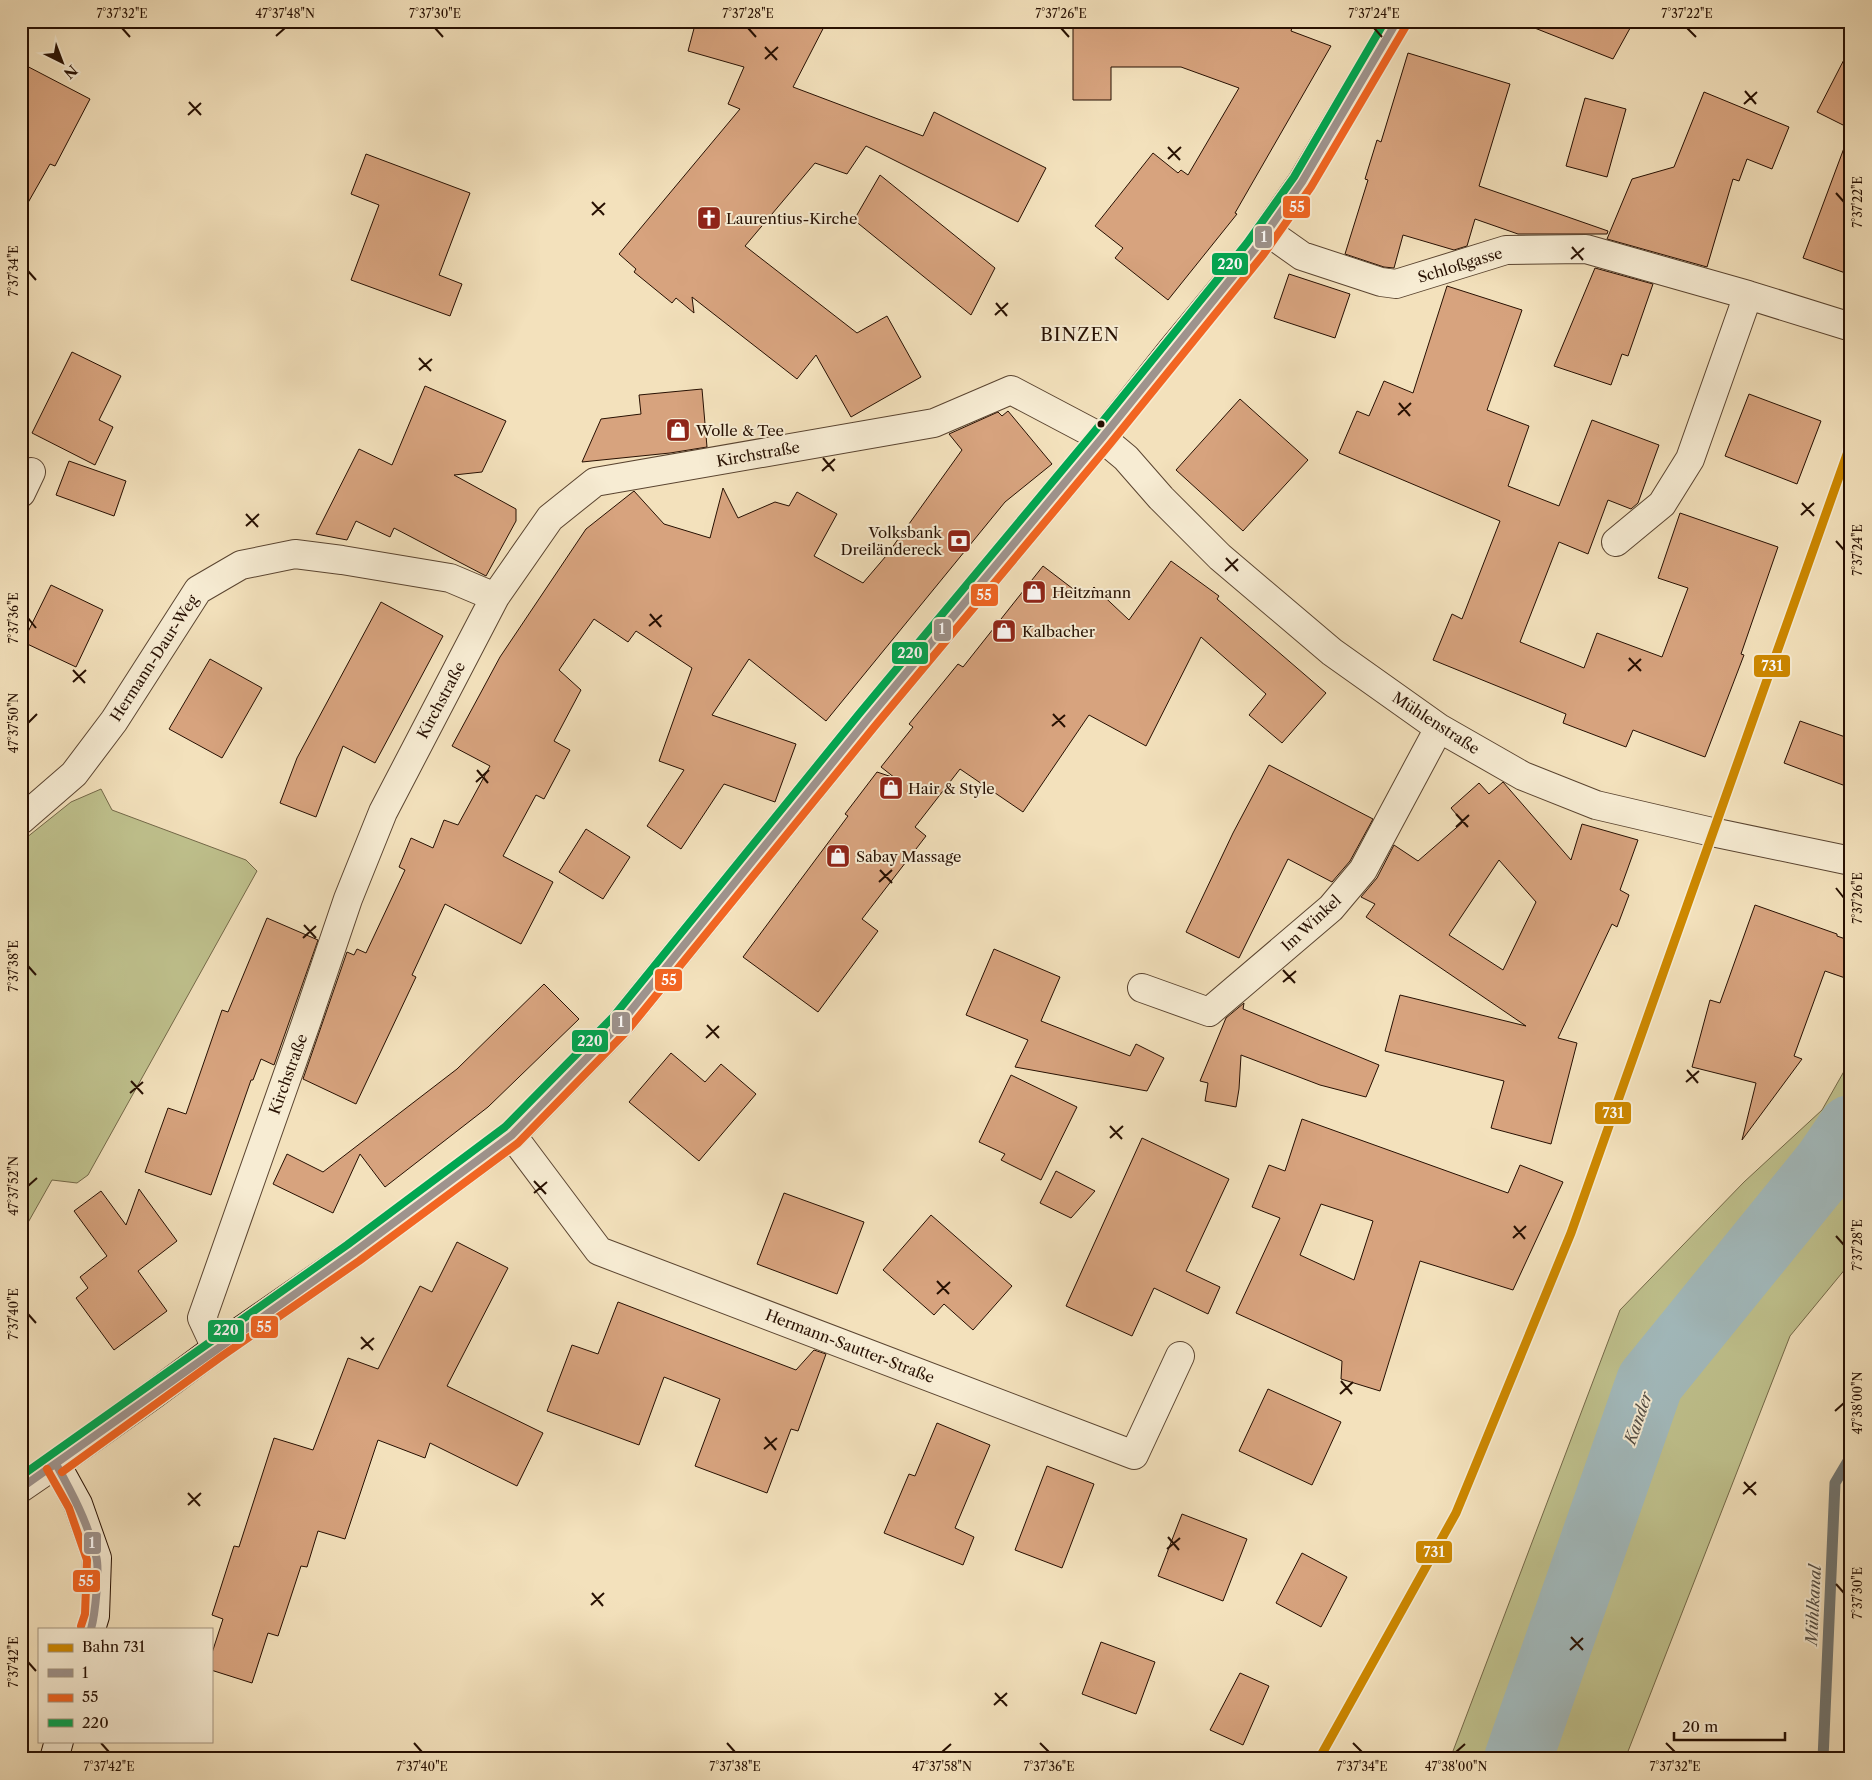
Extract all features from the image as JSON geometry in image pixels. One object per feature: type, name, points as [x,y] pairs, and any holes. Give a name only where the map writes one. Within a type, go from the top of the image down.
[{"type":"street","points":[[21,1488],[352,1252],[512,1135],[620,1024],[868,720],[1102,438],[1268,232],[1302,182],[1397,21]]},
{"type":"street","name":"Schloßgasse","points":[[1268,232],[1302,256],[1396,284],[1506,250],[1586,249],[1748,295],[1851,327]]},
{"type":"street","points":[[1616,542],[1662,504],[1690,459],[1748,295]]},
{"type":"street","name":"Mühlenstraße","points":[[1011,390],[1102,438],[1126,458],[1189,528],[1220,557],[1332,652],[1439,728],[1523,776],[1596,805],[1851,861]]},
{"type":"street","name":"Kirchstraße","points":[[216,1348],[202,1318],[348,899],[383,812],[495,598],[550,518],[595,482],[934,423],[1011,390]]},
{"type":"street","name":"Hermann-Daur-Weg","points":[[21,820],[74,774],[114,721],[198,590],[242,565],[295,554],[342,560],[450,578],[495,598]]},
{"type":"street","name":"Im Winkel","points":[[1142,988],[1209,1012],[1331,908],[1363,870],[1439,728]]},
{"type":"street","name":"Hermann-Sautter-Straße","points":[[512,1135],[599,1251],[1134,1455],[1180,1356]]},
{"type":"street","points":[[56,1464],[78,1504],[97,1558],[95,1616],[91,1628]]},
{"type":"street","points":[[54,1759],[59,1742]]},
{"type":"green space","points":[[101,789],[112,810],[246,860],[257,871],[88,1175],[77,1183],[52,1180],[21,1235],[21,842],[71,802]]},
{"type":"green space","points":[[1851,1059],[1851,1262],[1790,1336],[1625,1759],[1450,1759],[1620,1310],[1744,1182],[1822,1110]]},
{"type":"building","points":[[696,21],[827,21],[793,87],[923,136],[934,112],[1046,168],[1018,222],[866,146],[847,174],[815,163],[745,246],[857,333],[887,316],[921,377],[851,417],[816,355],[797,379],[692,297],[694,313],[676,298],[672,303],[634,272],[636,269],[619,254],[740,109],[728,104],[744,67],[688,51]]},
{"type":"building","points":[[1073,21],[1294,21],[1291,31],[1331,46],[1235,213],[1237,214],[1168,300],[1115,258],[1123,248],[1095,226],[1153,153],[1178,173],[1181,170],[1188,175],[1239,88],[1181,67],[1111,67],[1111,100],[1073,100]]},
{"type":"building","points":[[1522,21],[1634,21],[1613,59],[1522,23]]},
{"type":"building","points":[[1851,46],[1851,129],[1817,112]]},
{"type":"building","points":[[1408,53],[1510,84],[1479,186],[1608,231],[1607,234],[1518,234],[1475,219],[1467,246],[1454,250],[1403,235],[1394,268],[1384,267],[1345,254],[1368,180],[1365,179],[1377,140],[1381,142]]},
{"type":"building","points":[[21,63],[90,99],[55,166],[50,164],[21,215]]},
{"type":"building","points":[[1704,92],[1789,127],[1772,169],[1747,159],[1739,181],[1733,179],[1707,267],[1607,239],[1632,179],[1674,167]]},
{"type":"building","points":[[1585,98],[1626,109],[1607,177],[1566,166]]},
{"type":"building","points":[[1847,140],[1851,141],[1851,275],[1803,258]]},
{"type":"building","points":[[366,154],[470,193],[439,275],[462,284],[450,316],[351,280],[379,205],[351,194]]},
{"type":"building","points":[[880,175],[995,268],[971,315],[854,220]]},
{"type":"building","points":[[1595,268],[1653,284],[1628,356],[1622,354],[1611,385],[1554,366]]},
{"type":"building","points":[[1289,274],[1350,294],[1335,338],[1274,318]]},
{"type":"building","points":[[1447,286],[1522,310],[1487,410],[1529,426],[1508,486],[1559,506],[1592,420],[1659,445],[1638,503],[1631,509],[1608,500],[1588,554],[1559,542],[1520,642],[1584,668],[1597,633],[1662,657],[1688,588],[1658,578],[1680,513],[1778,547],[1741,654],[1744,655],[1705,757],[1633,730],[1626,747],[1563,723],[1566,714],[1433,660],[1452,614],[1462,619],[1500,521],[1339,453],[1357,411],[1369,416],[1384,381],[1413,393]]},
{"type":"building","points":[[72,352],[121,376],[99,420],[113,427],[95,465],[32,433]]},
{"type":"building","points":[[425,386],[506,421],[482,472],[454,475],[516,509],[516,521],[486,576],[394,528],[390,537],[356,521],[347,540],[316,534],[359,449],[392,465]]},
{"type":"building","points":[[702,389],[707,447],[670,453],[582,462],[601,419],[641,414],[639,395]]},
{"type":"building","points":[[1749,394],[1821,421],[1797,484],[1725,456]]},
{"type":"building","points":[[1240,399],[1308,460],[1243,531],[1176,470]]},
{"type":"building","points":[[1008,411],[1052,464],[1005,502],[826,721],[749,659],[712,715],[796,744],[775,802],[724,784],[681,849],[647,826],[684,770],[659,761],[692,668],[636,631],[628,642],[594,619],[559,670],[581,690],[554,741],[570,750],[544,799],[536,795],[503,856],[553,882],[521,944],[445,904],[412,975],[416,977],[356,1104],[303,1079],[347,952],[354,955],[357,949],[366,953],[405,870],[399,867],[411,838],[433,848],[444,820],[458,825],[490,766],[452,746],[500,657],[586,529],[634,491],[664,524],[710,538],[723,488],[738,518],[775,502],[789,506],[797,492],[837,514],[814,556],[863,583],[886,556],[962,450],[949,434],[998,412],[1002,416]]},
{"type":"building","points":[[69,461],[126,481],[114,516],[56,495]]},
{"type":"building","points":[[1171,561],[1219,596],[1217,599],[1326,693],[1282,743],[1249,715],[1266,694],[1201,637],[1146,746],[1089,715],[1023,812],[960,769],[915,827],[926,836],[862,919],[878,931],[818,1012],[743,957],[848,816],[845,814],[877,772],[895,778],[881,767],[913,727],[909,724],[958,664],[963,667],[1043,566],[1085,598],[1094,587],[1129,620]]},
{"type":"building","points":[[51,585],[103,610],[76,667],[23,642]]},
{"type":"building","points":[[381,602],[443,636],[375,763],[343,746],[316,817],[280,803],[297,758]]},
{"type":"building","points":[[210,659],[262,688],[222,758],[169,729]]},
{"type":"building","points":[[1800,721],[1851,739],[1851,788],[1784,763]]},
{"type":"building","points":[[1269,765],[1373,819],[1350,861],[1332,882],[1288,859],[1239,958],[1186,932],[1233,833]]},
{"type":"building","points":[[1503,782],[1571,860],[1582,824],[1638,840],[1620,890],[1629,895],[1617,927],[1612,924],[1558,1038],[1577,1043],[1551,1144],[1491,1128],[1504,1081],[1385,1051],[1400,995],[1526,1026],[1366,917],[1375,904],[1361,897],[1377,878],[1394,845],[1418,861],[1463,822],[1451,808],[1479,783],[1489,794]],"holes":[[[1499,860],[1536,902],[1503,970],[1449,935]]]},
{"type":"building","points":[[586,829],[630,857],[603,899],[559,872]]},
{"type":"building","points":[[1755,905],[1837,934],[1837,936],[1851,941],[1851,980],[1825,971],[1794,1056],[1802,1059],[1742,1140],[1756,1083],[1692,1067],[1710,1000],[1720,1003]]},
{"type":"building","points":[[267,918],[318,940],[274,1065],[261,1059],[253,1080],[251,1080],[211,1195],[145,1172],[168,1108],[186,1114],[222,1010],[228,1012]]},
{"type":"building","points":[[994,949],[1060,977],[1041,1021],[1130,1056],[1136,1044],[1164,1058],[1147,1091],[1015,1067],[1028,1040],[966,1015]]},
{"type":"building","points":[[544,984],[579,1019],[488,1107],[385,1187],[360,1154],[333,1213],[273,1184],[287,1154],[323,1172],[457,1069]]},
{"type":"building","points":[[1244,1003],[1243,1009],[1379,1065],[1366,1097],[1320,1085],[1241,1055],[1236,1107],[1205,1101],[1208,1083],[1200,1081],[1226,1018]]},
{"type":"building","points":[[671,1053],[705,1082],[721,1064],[756,1094],[699,1161],[629,1102]]},
{"type":"building","points":[[1011,1075],[1077,1107],[1041,1180],[1001,1160],[1005,1154],[979,1142]]},
{"type":"building","points":[[1302,1119],[1508,1193],[1520,1165],[1563,1182],[1513,1290],[1420,1261],[1380,1391],[1341,1379],[1342,1361],[1236,1313],[1280,1218],[1252,1207],[1269,1165],[1285,1171]],"holes":[[[1321,1204],[1373,1221],[1354,1280],[1300,1255]]]},
{"type":"building","points":[[1142,1138],[1229,1179],[1186,1271],[1220,1287],[1208,1314],[1154,1288],[1132,1336],[1066,1306]]},
{"type":"building","points":[[1056,1171],[1095,1191],[1071,1218],[1040,1203]]},
{"type":"building","points":[[139,1189],[177,1241],[138,1271],[167,1311],[114,1350],[76,1298],[88,1288],[80,1277],[107,1256],[74,1211],[101,1191],[126,1225]]},
{"type":"building","points":[[784,1193],[864,1222],[837,1294],[757,1264]]},
{"type":"building","points":[[931,1215],[1012,1286],[973,1330],[944,1304],[934,1315],[883,1270]]},
{"type":"building","points":[[457,1242],[508,1268],[447,1386],[543,1433],[517,1486],[430,1443],[425,1458],[378,1440],[345,1539],[318,1531],[307,1567],[301,1566],[278,1636],[268,1633],[252,1683],[212,1670],[212,1653],[223,1619],[212,1615],[234,1546],[239,1547],[274,1438],[313,1450],[348,1358],[378,1369],[420,1286],[432,1292]]},
{"type":"building","points":[[618,1302],[796,1370],[814,1350],[826,1354],[798,1431],[791,1429],[767,1493],[695,1466],[720,1399],[664,1377],[639,1445],[547,1411],[572,1345],[598,1354]]},
{"type":"building","points":[[1268,1389],[1341,1422],[1312,1485],[1239,1451]]},
{"type":"building","points":[[937,1423],[990,1445],[955,1528],[974,1537],[963,1565],[884,1533],[909,1474],[915,1476]]},
{"type":"building","points":[[1047,1466],[1094,1484],[1062,1568],[1015,1550]]},
{"type":"building","points":[[1182,1514],[1247,1539],[1223,1601],[1158,1576]]},
{"type":"building","points":[[1302,1553],[1347,1577],[1321,1627],[1276,1603]]},
{"type":"building","points":[[1101,1642],[1155,1662],[1136,1714],[1082,1694]]},
{"type":"building","points":[[1240,1673],[1269,1686],[1243,1745],[1210,1730]]},
{"type":"waterway","name":"Kander","points":[[1518,1759],[1650,1382],[1827,1164],[1851,1129]]},
{"type":"waterway","name":"Mühlkanal","points":[[1823,1759],[1835,1483],[1851,1456]]},
{"type":"rail line","name":"731","points":[[1319,1759],[1456,1513],[1571,1233],[1851,443]]},
{"type":"transit line","name":"220","points":[[21,1476],[347,1245],[505,1127],[613,1017],[859,714],[1094,432],[1247,243],[1294,177],[1385,21]]},
{"type":"transit line","name":"1","points":[[21,1488],[353,1253],[512,1135],[620,1024],[867,720],[1102,438],[1255,249],[1302,182],[1397,21]]},
{"type":"transit line","name":"55","points":[[62,1472],[222,1356],[359,1261],[518,1143],[627,1031],[875,726],[1110,444],[1263,255],[1311,187],[1406,26]]},
{"type":"transit line","name":"1","points":[[56,1464],[74,1497],[96,1556],[96,1592],[91,1628]]},
{"type":"transit line","name":"55","points":[[47,1469],[69,1508],[87,1560],[85,1614],[81,1626]]},
{"type":"place","name":"Laurentius-Kirche","points":[[709,218]]},
{"type":"place","name":"Wolle & Tee","points":[[678,430]]},
{"type":"place","name":"Volksbank Dreiländereck","points":[[959,541]]},
{"type":"place","name":"Heitzmann","points":[[1034,592]]},
{"type":"place","name":"Kalbacher","points":[[1004,631]]},
{"type":"place","name":"Hair & Style","points":[[891,788]]},
{"type":"place","name":"Sabay Massage","points":[[838,856]]},
{"type":"district","name":"BINZEN","points":[[1080,335]]}]
